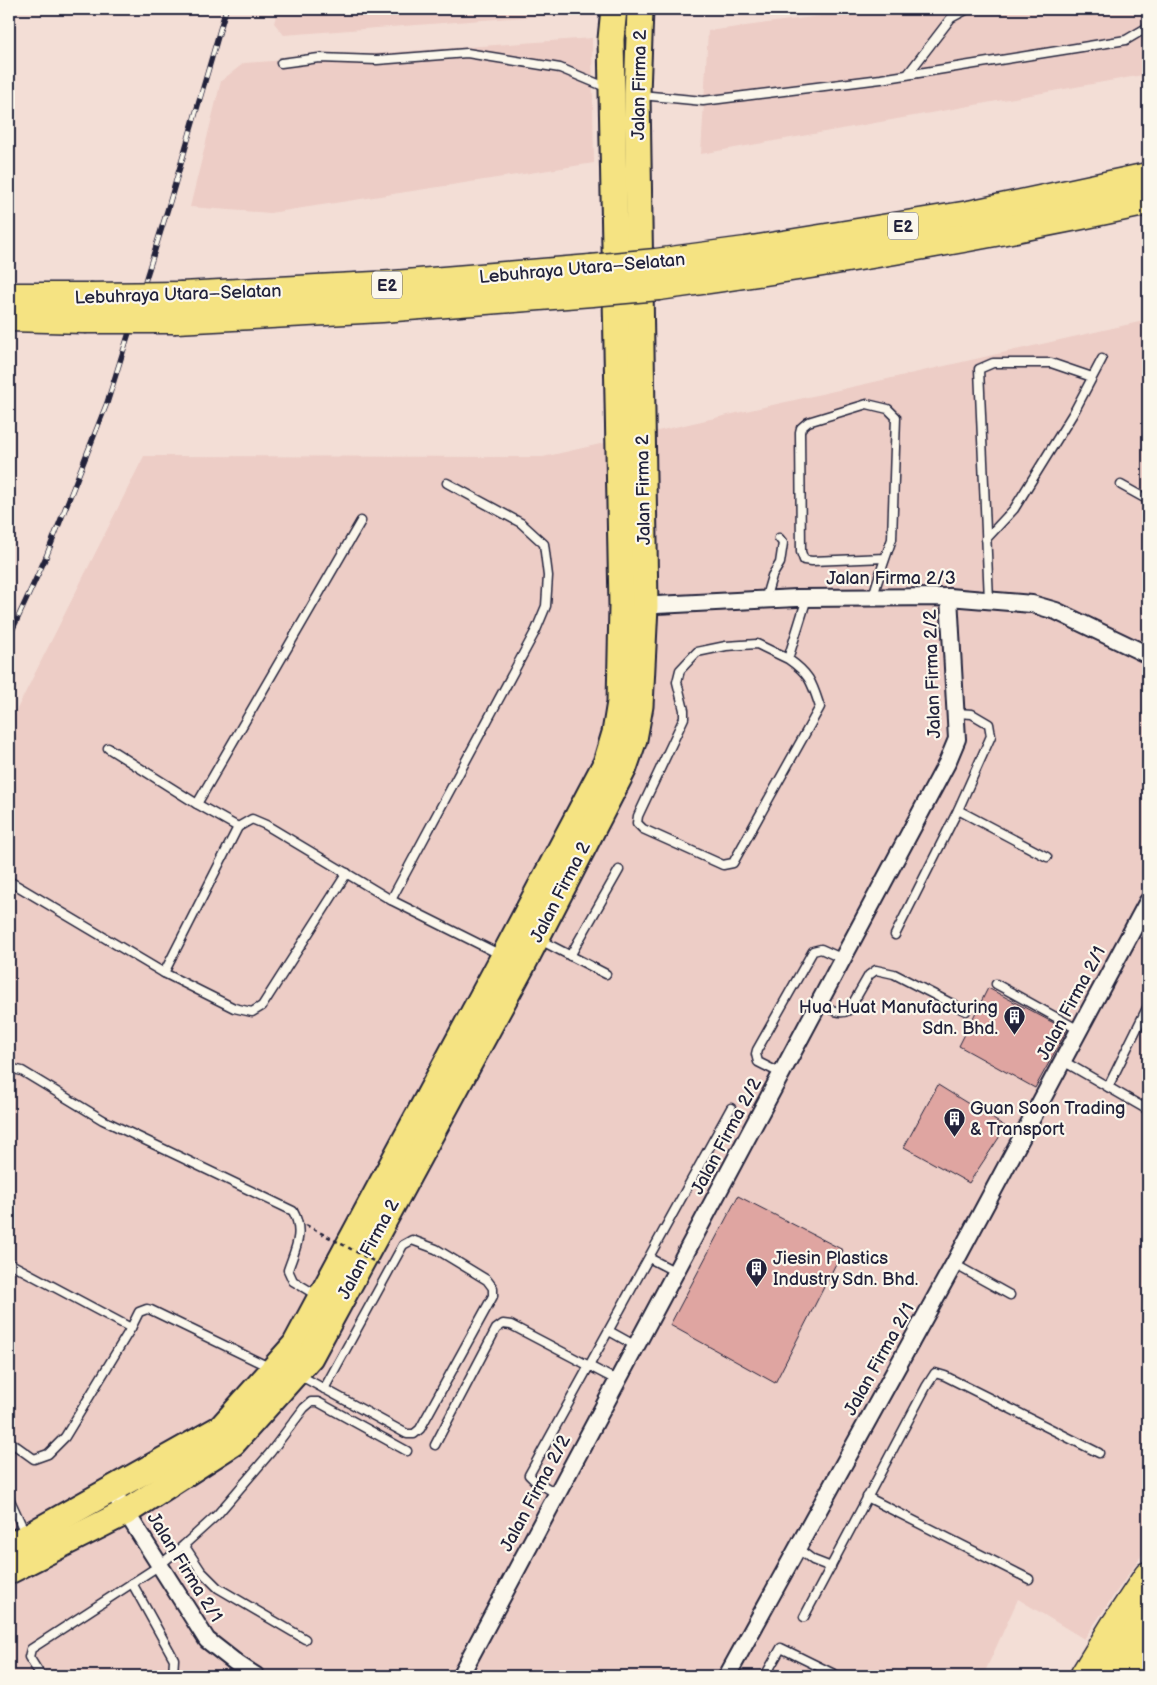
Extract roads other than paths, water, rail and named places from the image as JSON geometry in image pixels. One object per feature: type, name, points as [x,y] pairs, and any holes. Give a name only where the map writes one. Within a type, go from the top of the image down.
[{"type":"highway","name":"Lebuhraya Utara–Selatan","points":[[657,274],[746,251],[960,216],[1148,177]]},
{"type":"highway","name":"Lebuhraya Utara–Selatan","points":[[9,317],[87,308],[179,307],[394,285],[592,280],[657,274],[782,270],[1060,220],[1148,201]]},
{"type":"highway","points":[[906,248],[939,256],[1148,220]]},
{"type":"highway","name":"Lebuhraya Utara–Selatan","points":[[9,297],[87,308]]},
{"type":"highway","points":[[1084,1676],[1148,1576]]},
{"type":"highway","points":[[1110,1676],[1148,1616]]},
{"type":"highway","points":[[1141,1676],[1148,1662]]},
{"type":"highway","points":[[1147,1676],[1148,1671]]},
{"type":"main road","name":"Jalan Firma 2","points":[[9,1571],[126,1512],[234,1443],[284,1371],[294,1345],[320,1297],[513,961],[536,938],[624,768],[634,739],[640,706],[633,606],[612,90],[611,39],[614,9]]},
{"type":"main road","name":"Jalan Firma 2","points":[[18,1542],[221,1428],[284,1371],[310,1356],[513,961],[606,763],[615,733],[633,606],[637,94],[640,9]]},
{"type":"street","name":"Jalan Firma 2/3","points":[[633,606],[807,598],[949,597],[1032,604],[1056,611],[1148,655]]},
{"type":"street","name":"Jalan Firma 2/2","points":[[460,1676],[947,763],[957,739],[949,597]]},
{"type":"street","name":"Jalan Firma 2/1","points":[[727,1676],[954,1264],[1148,901]]},
{"type":"street","name":"Jalan Firma 2/1","points":[[112,1490],[207,1640],[256,1676]]},
{"type":"lane","points":[[908,74],[951,18],[968,9]]},
{"type":"lane","points":[[637,94],[703,102],[908,74],[1126,40],[1148,27]]},
{"type":"lane","points":[[281,63],[320,58],[377,60],[467,54],[560,68],[612,90]]},
{"type":"lane","points":[[986,539],[1014,509],[1074,412],[1102,359]]},
{"type":"lane","points":[[989,600],[979,369],[992,363],[1050,363],[1092,377]]},
{"type":"lane","points":[[873,598],[892,539],[896,417],[888,409],[867,404],[808,422],[801,428],[800,432],[801,552],[804,560],[885,558]]},
{"type":"lane","points":[[391,900],[531,638],[546,606],[548,576],[544,544],[521,524],[447,482]]},
{"type":"lane","points":[[1120,485],[1148,500]]},
{"type":"lane","points":[[197,804],[361,521]]},
{"type":"lane","points":[[765,600],[772,576],[780,563],[783,543],[779,538]]},
{"type":"lane","points":[[788,659],[807,598]]},
{"type":"lane","points":[[757,644],[788,659],[803,669],[811,682],[820,707],[733,863],[723,865],[643,829],[637,823],[638,816],[684,718],[684,710],[677,682],[680,670],[697,652],[726,646],[757,644]]},
{"type":"lane","points":[[895,935],[958,810],[991,736],[989,724],[972,714],[957,713]]},
{"type":"lane","points":[[108,748],[197,804],[238,827]]},
{"type":"lane","points":[[958,810],[1047,857]]},
{"type":"lane","points":[[164,973],[238,827],[252,820],[266,826],[391,900],[513,961]]},
{"type":"lane","points":[[570,956],[619,870]]},
{"type":"lane","points":[[9,881],[164,973],[234,1008],[252,1012],[262,1006],[347,873]]},
{"type":"lane","points":[[536,938],[606,974]]},
{"type":"lane","points":[[782,1074],[758,1062],[757,1050],[813,951],[821,949],[843,959]]},
{"type":"lane","points":[[819,1004],[838,1012],[846,1012],[869,975],[876,970],[894,974],[966,1011]]},
{"type":"lane","points":[[996,984],[1079,1030]]},
{"type":"lane","points":[[1108,1087],[1148,1006]]},
{"type":"lane","points":[[1063,1061],[1148,1110]]},
{"type":"lane","points":[[9,1068],[22,1071],[103,1120],[293,1211],[300,1228],[288,1270],[293,1281],[320,1297]]},
{"type":"lane","points":[[558,1494],[529,1476],[731,1108]]},
{"type":"lane","points":[[9,1441],[34,1459],[48,1454],[65,1437],[139,1312],[147,1309],[306,1380],[407,1434],[414,1434],[420,1429],[493,1296],[493,1288],[487,1280],[436,1249],[412,1240],[404,1245],[324,1389]]},
{"type":"lane","points":[[649,1258],[676,1272]]},
{"type":"lane","points":[[9,1263],[130,1328]]},
{"type":"lane","points":[[954,1264],[1010,1295]]},
{"type":"lane","points":[[435,1445],[496,1329],[503,1324],[511,1325],[618,1381]]},
{"type":"lane","points":[[609,1331],[636,1346]]},
{"type":"lane","points":[[804,1617],[935,1373],[945,1376],[1099,1453]]},
{"type":"lane","points":[[41,1676],[29,1657],[31,1649],[160,1565],[184,1545],[217,1515],[270,1453],[304,1408],[311,1402],[318,1402],[406,1451]]},
{"type":"lane","points":[[867,1497],[1028,1579]]},
{"type":"lane","points":[[9,1498],[18,1542]]},
{"type":"lane","points":[[184,1545],[201,1570],[218,1588],[305,1638]]},
{"type":"lane","points":[[797,1548],[813,1560],[830,1567]]},
{"type":"lane","points":[[132,1584],[174,1659],[173,1676]]},
{"type":"lane","points":[[765,1676],[781,1648],[838,1676]]},
{"type":"railway","points":[[9,637],[46,557],[107,403],[168,208],[226,9]]},
{"type":"place","name":"Hua Huat Manufacturing Sdn. Bhd.","points":[[1014,1036]]},
{"type":"place","name":"Guan Soon Trading & Transport","points":[[954,1137]]},
{"type":"place","name":"Jiesin Plastics Industry Sdn. Bhd.","points":[[757,1287]]}]
